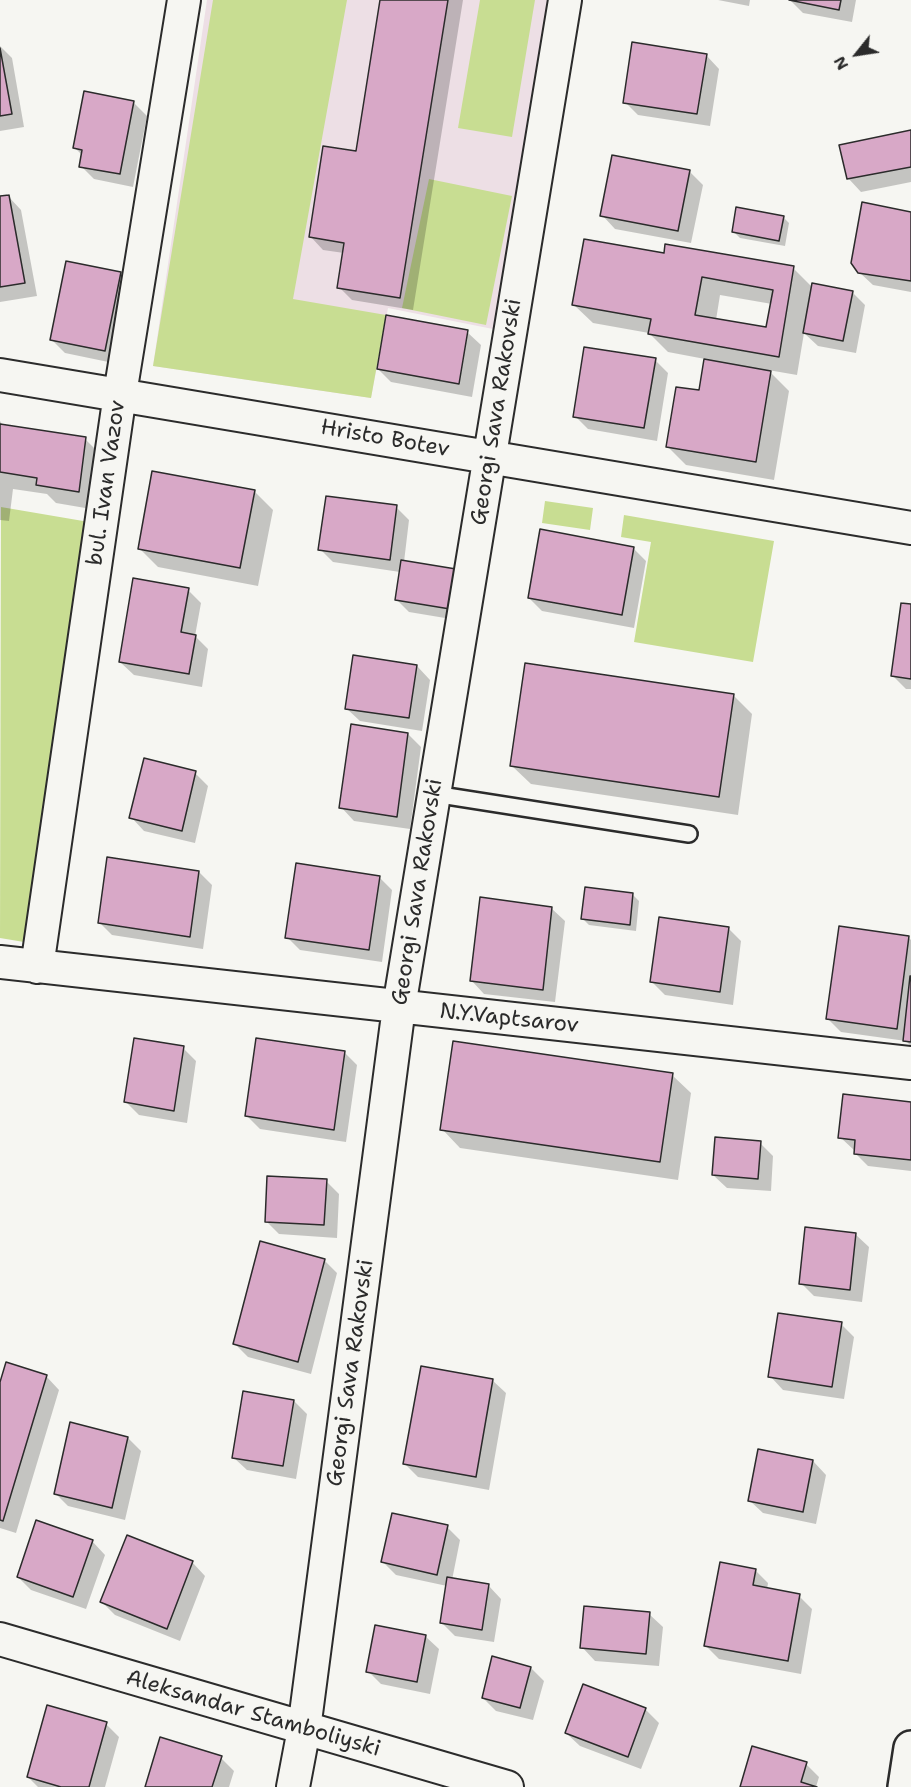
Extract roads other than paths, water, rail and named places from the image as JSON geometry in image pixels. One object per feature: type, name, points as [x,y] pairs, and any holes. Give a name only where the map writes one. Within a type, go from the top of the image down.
[{"type":"street","name":"bul. Ivan Vazov","points":[[37,967],[120,394],[184,0]]},
{"type":"street","name":"Georgi Sava Rakovski","points":[[293,1787],[304,1729],[399,1007],[565,0]]},
{"type":"street","name":"Hristo Botev","points":[[0,375],[911,528]]},
{"type":"street","name":"N.Y.Vaptsarov","points":[[0,962],[911,1063]]},
{"type":"street","name":"Aleksandar Stamboliyski","points":[[0,1639],[507,1787]]},
{"type":"street","points":[[905,1787],[911,1748]]},
{"type":"lane","points":[[434,794],[689,834]]}]
